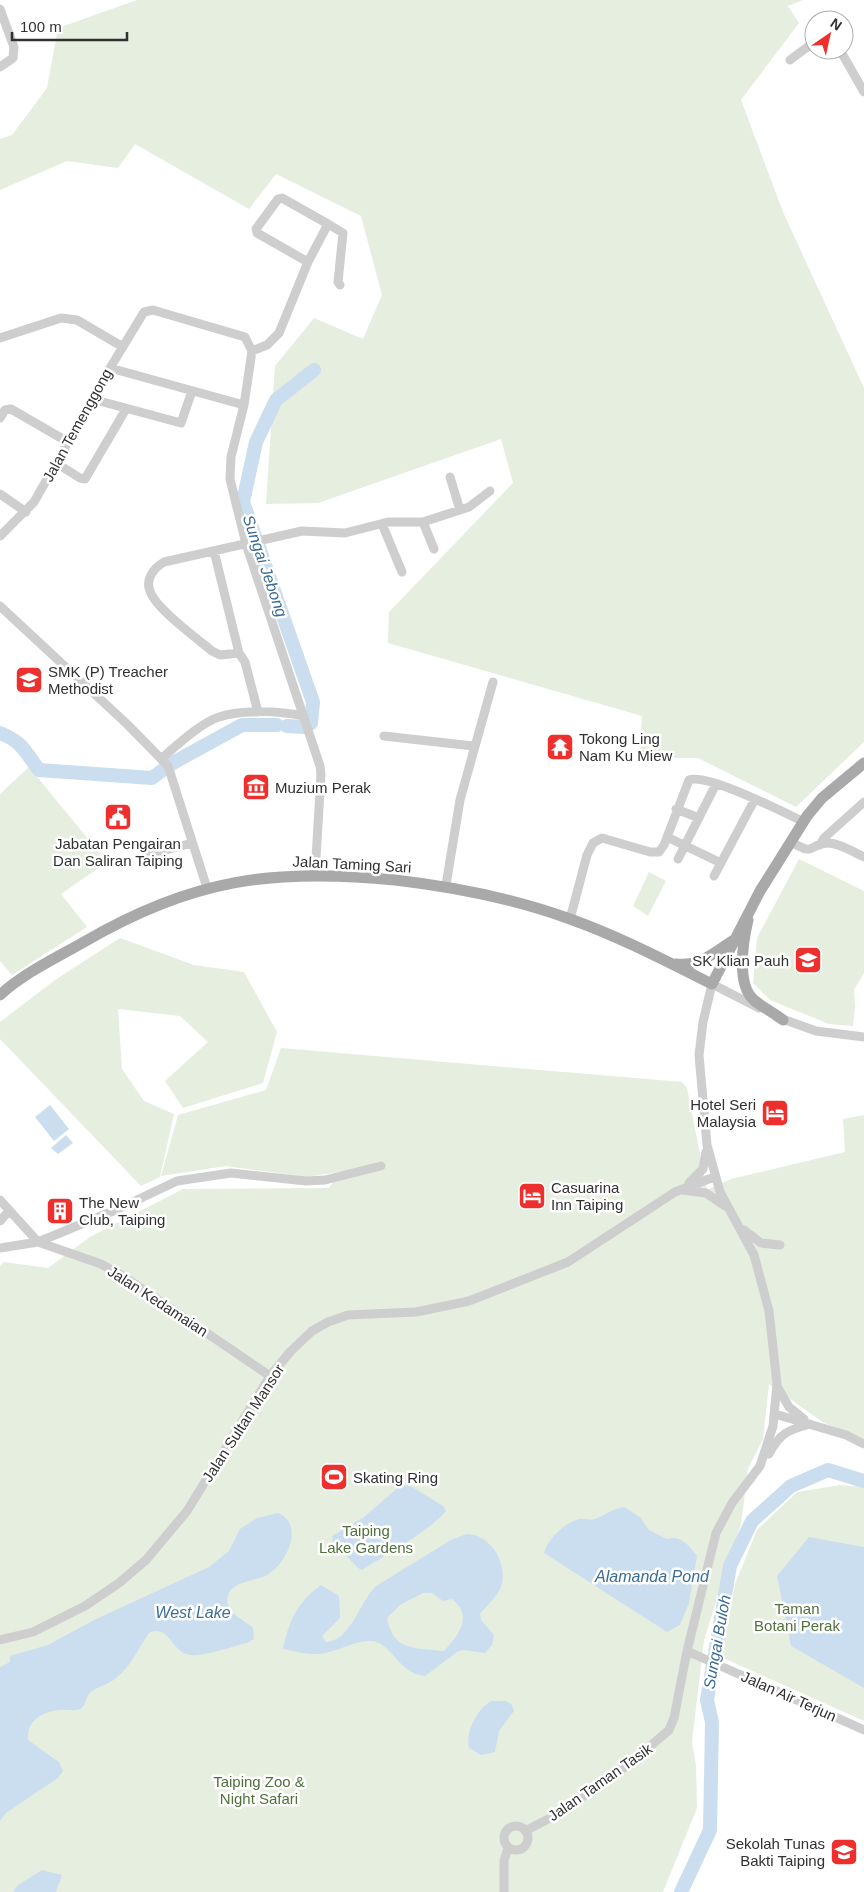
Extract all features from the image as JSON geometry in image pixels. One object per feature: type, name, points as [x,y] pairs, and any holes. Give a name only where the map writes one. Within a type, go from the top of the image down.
[{"type":"main road","points":[[712,984],[750,911],[804,822],[822,798],[864,764]]},
{"type":"main road","name":"Jalan Taming Sari","points":[[0,995],[30,973],[136,913],[167,900],[207,888],[260,878],[314,875],[446,885],[508,899],[570,919],[712,984]]},
{"type":"main road","points":[[750,911],[743,964],[744,982],[753,1000],[783,1020]]},
{"type":"main road","points":[[669,963],[689,965],[702,961],[735,938]]},
{"type":"street","points":[[0,8],[14,48],[13,58],[0,67]]},
{"type":"street","points":[[790,60],[804,50]]},
{"type":"street","points":[[846,60],[864,92]]},
{"type":"street","points":[[308,262],[262,237],[256,229],[274,202],[282,198],[342,233],[338,282],[340,285]]},
{"type":"street","points":[[314,875],[321,774],[304,716],[246,544],[230,480],[231,457],[244,405],[251,347],[266,345],[279,333],[308,262],[328,224]]},
{"type":"street","name":"Jalan Temenggong","points":[[0,536],[34,502],[144,312],[153,310],[245,337],[251,347]]},
{"type":"street","points":[[0,338],[61,318],[69,318],[123,347]]},
{"type":"street","points":[[110,368],[244,405]]},
{"type":"street","points":[[92,399],[181,423],[192,390]]},
{"type":"street","points":[[0,418],[5,410],[11,408],[68,442]]},
{"type":"street","points":[[56,463],[80,478],[85,479],[126,409]]},
{"type":"street","points":[[450,477],[460,510]]},
{"type":"street","points":[[240,653],[228,656],[212,651],[161,606],[149,591],[151,575],[158,565],[302,531],[345,533],[382,524],[423,522],[460,510],[486,496],[490,491]]},
{"type":"street","points":[[0,494],[26,512]]},
{"type":"street","points":[[423,522],[434,549]]},
{"type":"street","points":[[382,524],[402,572]]},
{"type":"street","points":[[214,551],[240,653],[245,662],[258,712]]},
{"type":"street","points":[[0,606],[162,758],[172,772],[207,888]]},
{"type":"street","points":[[446,885],[460,800],[473,746],[493,682]]},
{"type":"street","points":[[162,758],[184,738],[218,717],[258,712],[304,716]]},
{"type":"street","points":[[384,736],[473,746]]},
{"type":"street","points":[[570,919],[587,855],[593,842],[602,838],[650,852],[659,852],[667,838],[676,809],[689,780],[694,778],[716,784],[755,799],[804,822]]},
{"type":"street","points":[[678,860],[716,784]]},
{"type":"street","points":[[714,876],[755,799]]},
{"type":"street","points":[[820,845],[824,838],[864,802]]},
{"type":"street","points":[[676,809],[699,818]]},
{"type":"street","points":[[667,838],[721,863]]},
{"type":"street","points":[[791,842],[807,850],[820,845],[833,844],[864,857]]},
{"type":"street","points":[[148,855],[192,843]]},
{"type":"street","points":[[712,984],[783,1020],[816,1032],[864,1037]]},
{"type":"street","name":"Jalan Taman Tasik","points":[[504,1892],[504,1861],[508,1848],[503,1839],[508,1829],[519,1826],[525,1831],[556,1815],[624,1768],[669,1730],[674,1718],[687,1651],[716,1533],[732,1503],[760,1466],[775,1414],[777,1384],[767,1302],[754,1255],[714,1177],[707,1145],[699,1055],[703,1022],[712,984]]},
{"type":"street","points":[[679,1190],[697,1177],[703,1169],[707,1145]]},
{"type":"street","points":[[0,1248],[38,1242],[118,1209],[177,1181],[231,1173],[306,1181],[325,1180],[381,1166]]},
{"type":"street","points":[[679,1190],[714,1177]]},
{"type":"street","points":[[679,1190],[706,1193],[729,1209]]},
{"type":"street","name":"Jalan Sultan Mansor","points":[[0,1640],[34,1632],[85,1606],[120,1583],[146,1560],[187,1512],[270,1376],[298,1344],[328,1322],[348,1314],[416,1312],[469,1302],[568,1262],[679,1190]]},
{"type":"street","points":[[0,1200],[38,1242]]},
{"type":"street","points":[[0,1221],[10,1211]]},
{"type":"street","points":[[740,1227],[756,1240],[780,1245]]},
{"type":"street","name":"Jalan Kedamaian","points":[[38,1242],[101,1264],[123,1276],[270,1376]]},
{"type":"street","points":[[777,1384],[789,1407],[811,1424]]},
{"type":"street","points":[[775,1414],[811,1424],[864,1444]]},
{"type":"street","points":[[760,1466],[777,1438],[794,1428],[811,1424]]},
{"type":"street","name":"Jalan Air Terjun","points":[[687,1651],[864,1730]]},
{"type":"street","points":[[508,1848],[519,1850],[526,1845],[528,1838],[525,1831]]},
{"type":"green space","points":[[137,0],[803,0],[788,6],[799,23],[741,100],[783,212],[864,388],[864,742],[796,807],[698,758],[639,758],[642,716],[388,643],[389,612],[513,483],[501,439],[318,503],[266,504],[275,366],[314,318],[363,339],[382,295],[361,216],[276,174],[249,209],[135,144],[118,168],[67,161],[0,190],[0,139],[12,135],[47,88],[58,28]]},
{"type":"green space","points":[[29,767],[107,862],[61,894],[87,927],[12,975],[0,961],[0,794]]},
{"type":"green space","name":"SK Klian Pauh","points":[[799,859],[864,891],[864,973],[854,990],[853,1026],[829,1024],[770,1000],[753,983],[757,938]]},
{"type":"green space","points":[[649,872],[666,881],[648,916],[633,906]]},
{"type":"green space","points":[[120,938],[194,965],[244,972],[277,1032],[263,1083],[183,1108],[165,1081],[208,1042],[180,1016],[118,1009],[122,1069],[144,1101],[174,1114],[160,1177],[141,1186],[0,1039],[0,1022],[55,980]]},
{"type":"green space","name":"Taiping Lake Gardens","points":[[281,1048],[682,1082],[687,1088],[707,1190],[731,1179],[845,1152],[843,1119],[864,1115],[864,1439],[824,1423],[769,1384],[763,1439],[748,1469],[741,1524],[704,1640],[692,1742],[696,1765],[697,1808],[663,1892],[0,1892],[0,1266],[4,1262],[48,1268],[90,1237],[183,1189],[329,1188],[339,1172],[306,1177],[226,1166],[161,1176],[178,1115],[266,1090]]},
{"type":"green space","name":"Taman Botani Perak","points":[[840,1485],[864,1487],[864,1721],[721,1657],[735,1584],[757,1530],[797,1492]]},
{"type":"water","points":[[50,1105],[69,1129],[54,1141],[35,1117]]},
{"type":"water","points":[[66,1135],[73,1143],[58,1154],[51,1148]]},
{"type":"water","points":[[401,1485],[409,1485],[443,1506],[446,1511],[418,1535],[362,1570],[333,1542],[332,1536],[364,1517]]},
{"type":"water","name":"Alamanda Pond","points":[[624,1507],[640,1517],[649,1530],[667,1539],[676,1538],[681,1540],[697,1556],[689,1603],[680,1625],[667,1632],[544,1553],[553,1537],[573,1521],[595,1519]]},
{"type":"water","name":"West Lake","points":[[278,1513],[286,1518],[291,1525],[292,1534],[287,1552],[282,1561],[266,1576],[244,1582],[235,1587],[227,1597],[230,1610],[253,1628],[254,1639],[247,1643],[216,1652],[192,1655],[181,1651],[165,1634],[155,1631],[149,1633],[124,1671],[112,1681],[91,1692],[82,1708],[47,1713],[41,1715],[32,1723],[28,1733],[28,1740],[59,1762],[63,1771],[58,1778],[6,1813],[0,1821],[0,1667],[10,1662],[10,1656],[48,1645],[94,1620],[209,1567],[229,1551],[240,1529],[257,1518]]},
{"type":"water","points":[[466,1534],[475,1535],[484,1540],[497,1553],[503,1571],[500,1589],[480,1614],[481,1620],[494,1635],[492,1645],[485,1653],[463,1650],[457,1652],[425,1676],[416,1674],[408,1669],[384,1646],[371,1641],[358,1642],[318,1654],[283,1649],[295,1613],[306,1598],[321,1585],[339,1596],[340,1618],[322,1636],[326,1642],[335,1640],[349,1628],[376,1586],[451,1540]],"holes":[[[423,1593],[432,1593],[443,1601],[452,1599],[462,1612],[461,1626],[454,1639],[444,1651],[415,1648],[400,1642],[394,1637],[387,1618],[400,1605]]]},
{"type":"water","points":[[809,1537],[864,1547],[864,1688],[791,1646],[777,1576]]},
{"type":"water","points":[[491,1701],[506,1701],[512,1705],[514,1711],[499,1731],[495,1752],[481,1755],[469,1748],[469,1735],[477,1715]]},
{"type":"water","points":[[42,1870],[62,1875],[56,1892],[13,1892],[18,1885]]},
{"type":"waterway","name":"Sungai Jebong","points":[[311,723],[313,702],[243,502],[256,442],[276,400],[314,370]]},
{"type":"waterway","name":"Sungai Jebong","points":[[171,764],[242,725],[277,725]]},
{"type":"waterway","name":"Sungai Jebong","points":[[287,726],[305,727]]},
{"type":"waterway","name":"Sungai Jebong","points":[[0,733],[19,744],[39,770],[152,778],[164,769]]},
{"type":"waterway","name":"Sungai Buloh","points":[[681,1892],[710,1830],[712,1722],[707,1700],[730,1566],[752,1521],[791,1486],[828,1470],[864,1481]]},
{"type":"place","name":"SMK (P) Treacher Methodist","points":[[29,680]]},
{"type":"place","name":"Tokong Ling Nam Ku Miew","points":[[560,747]]},
{"type":"place","name":"Muzium Perak","points":[[256,787]]},
{"type":"place","name":"Jabatan Pengairan Dan Saliran Taiping","points":[[118,817]]},
{"type":"place","name":"SK Klian Pauh","points":[[808,960]]},
{"type":"place","name":"Hotel Seri Malaysia","points":[[775,1113]]},
{"type":"place","name":"Casuarina Inn Taiping","points":[[532,1196]]},
{"type":"place","name":"The New Club, Taiping","points":[[60,1211]]},
{"type":"place","name":"Skating Ring","points":[[334,1477]]},
{"type":"place","name":"Sekolah Tunas Bakti Taiping","points":[[844,1852]]},
{"type":"park label","name":"Taiping Zoo & Night Safari","points":[[259,1790]]}]
